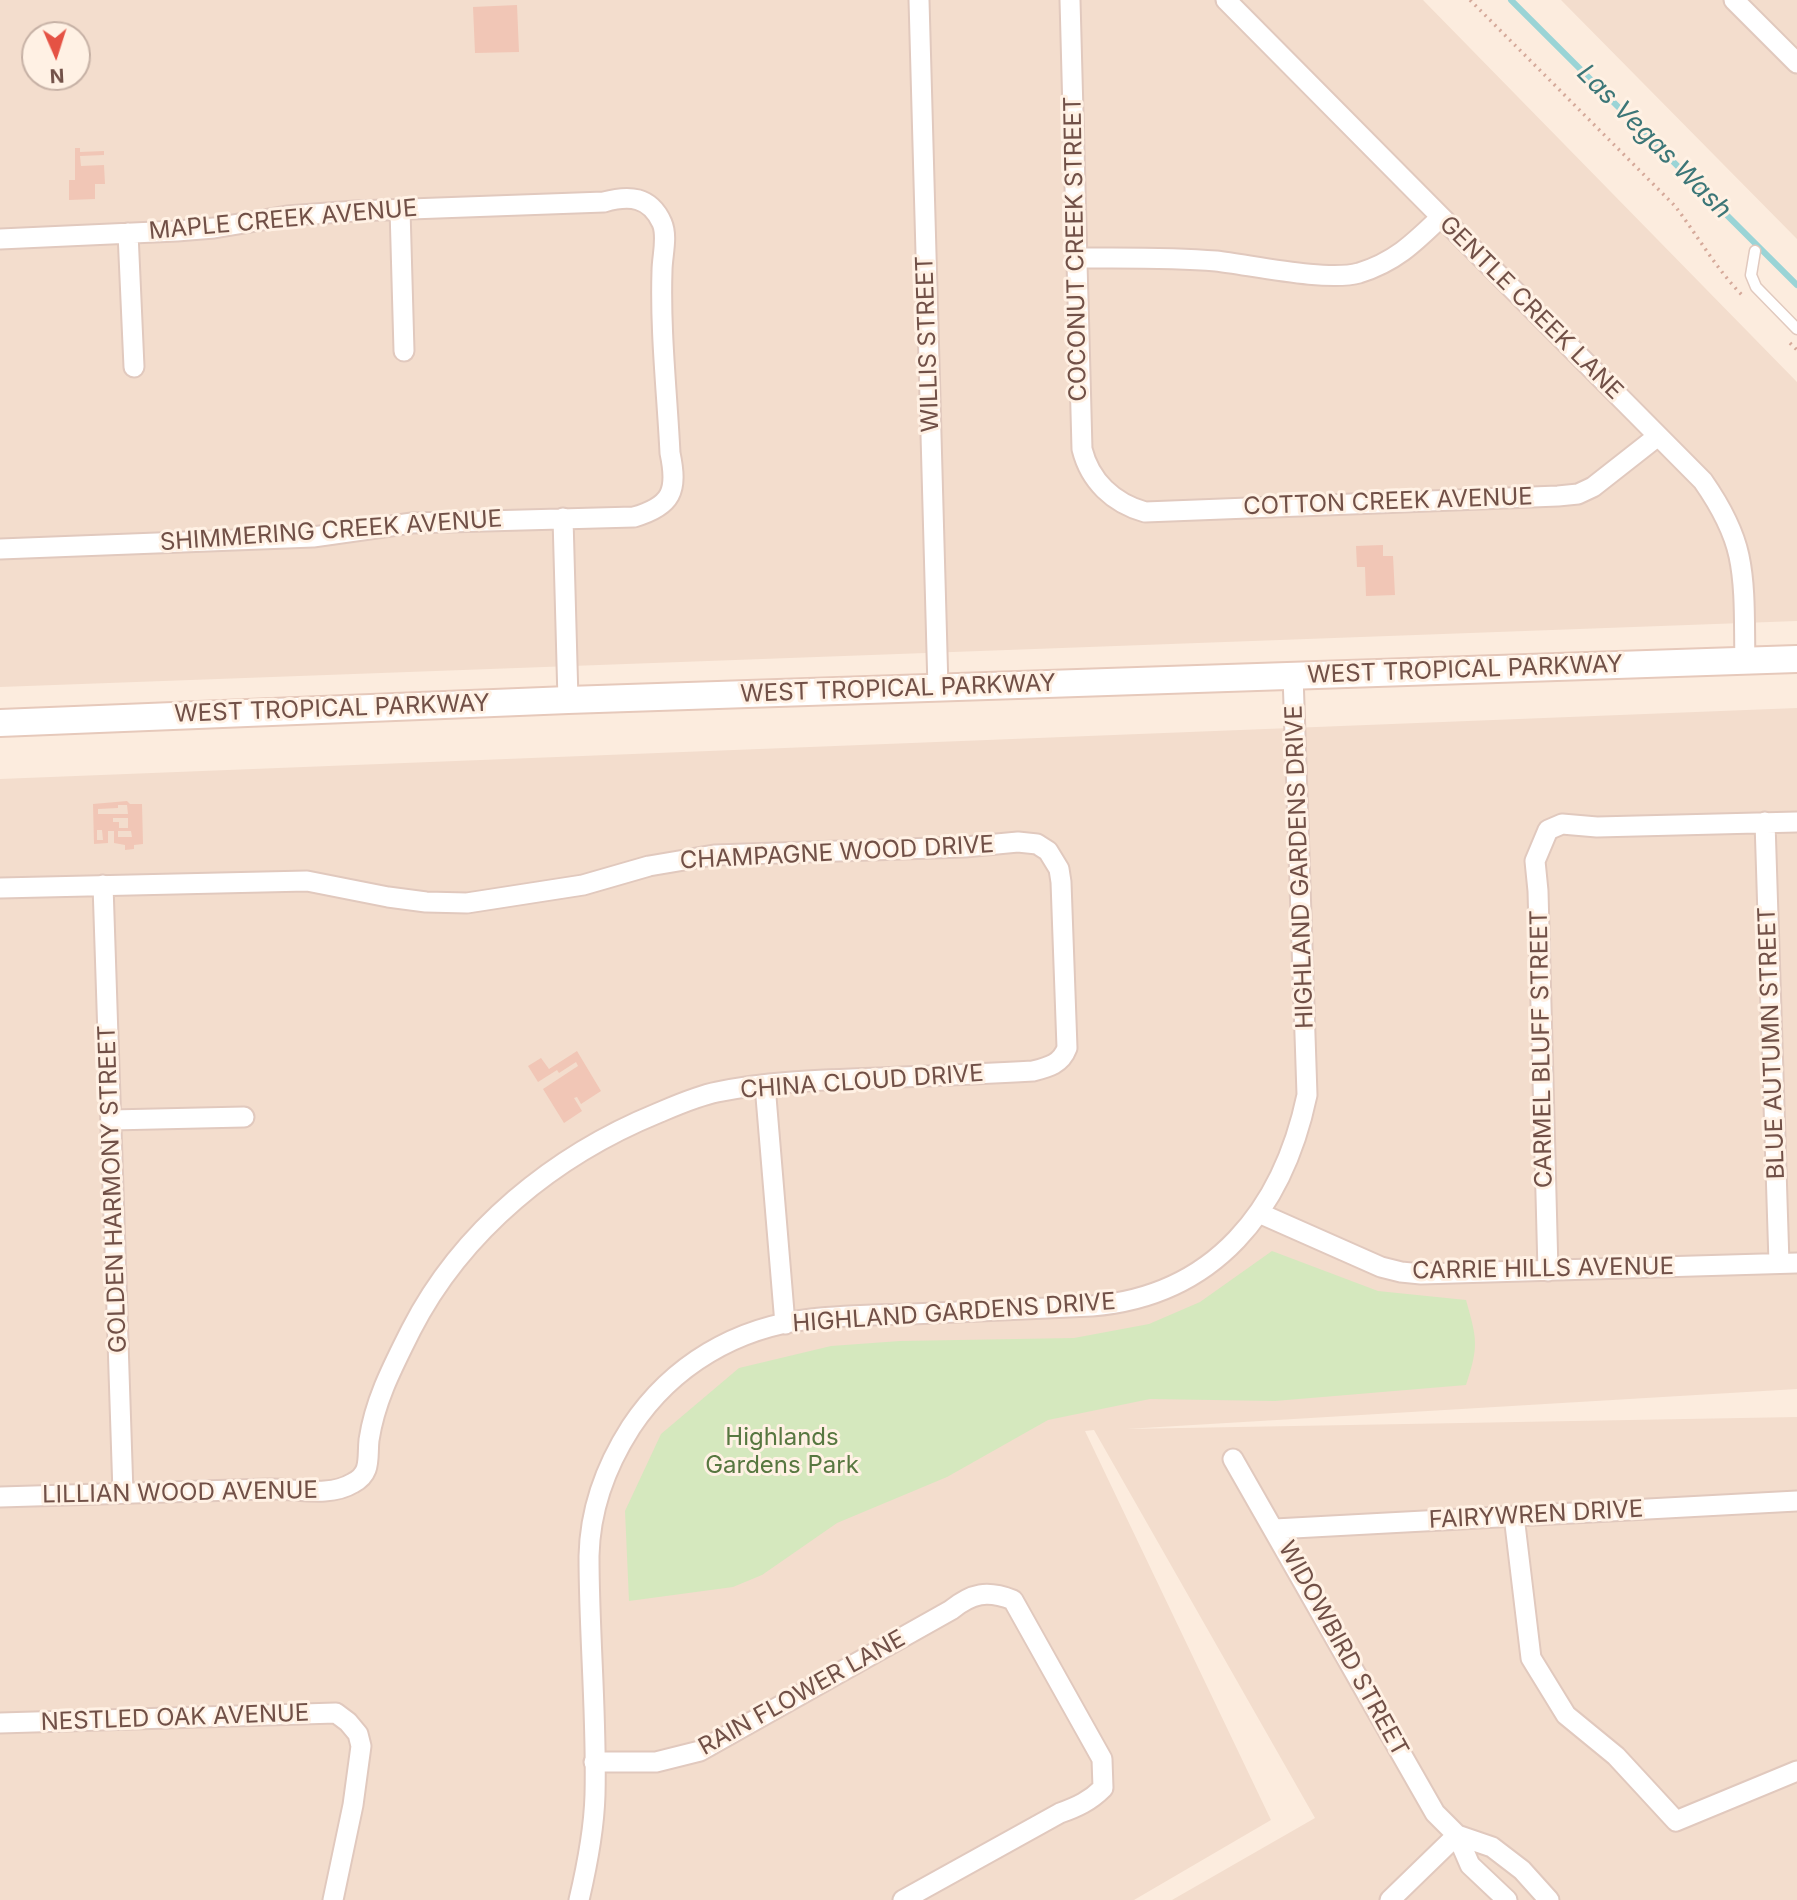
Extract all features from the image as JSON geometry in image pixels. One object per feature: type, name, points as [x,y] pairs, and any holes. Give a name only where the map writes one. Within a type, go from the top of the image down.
[{"type":"main road","name":"WEST TROPICAL PARKWAY","points":[[0,723],[568,700],[1797,659]]},
{"type":"street","name":"WILLIS STREET","points":[[919,0],[938,688]]},
{"type":"street","name":"COCONUT CREEK STREET","points":[[1070,0],[1082,449],[1092,476],[1106,491]]},
{"type":"street","name":"GENTLE CREEK LANE","points":[[1226,0],[1703,481],[1732,532],[1739,556],[1745,661]]},
{"type":"street","points":[[1734,0],[1794,54]]},
{"type":"street","name":"MAPLE CREEK AVENUE","points":[[0,239],[214,228],[287,216],[604,202],[623,197],[639,198],[663,225],[664,233],[662,270],[673,470],[669,496],[661,507]]},
{"type":"street","points":[[400,209],[404,351]]},
{"type":"street","points":[[1077,258],[1214,261],[1318,274],[1356,274],[1391,260],[1405,251],[1441,217]]},
{"type":"street","points":[[128,233],[134,367]]},
{"type":"street","name":"COTTON CREEK AVENUE","points":[[1106,491],[1116,500],[1144,512],[1558,496],[1578,494],[1593,487],[1658,436]]},
{"type":"street","name":"SHIMMERING CREEK AVENUE","points":[[0,549],[313,537],[412,523],[634,517],[661,507]]},
{"type":"street","points":[[563,518],[568,700]]},
{"type":"street","name":"HIGHLAND GARDENS DRIVE","points":[[579,1900],[595,1797],[589,1553],[593,1515],[617,1449],[663,1386],[691,1363],[722,1344],[756,1330],[809,1319],[1119,1303],[1145,1297],[1184,1281],[1210,1263],[1259,1213],[1273,1194],[1290,1155],[1307,1095],[1293,675]]},
{"type":"street","points":[[1765,822],[1797,822]]},
{"type":"street","name":"CARMEL BLUFF STREET","points":[[1548,1271],[1535,861],[1548,830],[1562,824],[1597,827],[1765,822]]},
{"type":"street","name":"BLUE AUTUMN STREET","points":[[1765,822],[1788,1263]]},
{"type":"street","name":"CHAMPAGNE WOOD DRIVE","points":[[0,888],[307,881],[388,897],[426,902],[467,903],[583,885],[649,866],[714,855],[965,847],[1018,842],[1037,844],[1048,851],[1059,869],[1061,882],[1067,1048],[1063,1058]]},
{"type":"street","name":"GOLDEN HARMONY STREET","points":[[103,885],[123,1493]]},
{"type":"street","name":"CHINA CLOUD DRIVE","points":[[358,1481],[370,1462],[369,1444],[373,1420],[386,1380],[429,1297],[451,1267],[513,1200],[595,1142],[634,1123],[713,1092],[823,1080],[1033,1071],[1050,1066],[1063,1058]]},
{"type":"street","points":[[765,1085],[785,1324]]},
{"type":"street","points":[[111,1120],[244,1117]]},
{"type":"street","name":"CARRIE HILLS AVENUE","points":[[1259,1213],[1381,1267],[1401,1272],[1548,1271],[1788,1263]]},
{"type":"street","name":"WIDOWBIRD STREET","points":[[1233,1459],[1436,1813],[1457,1835],[1470,1865],[1507,1900]]},
{"type":"street","name":"LILLIAN WOOD AVENUE","points":[[0,1497],[272,1489],[331,1491],[358,1481]]},
{"type":"street","name":"FAIRYWREN DRIVE","points":[[1275,1529],[1797,1501]]},
{"type":"street","points":[[1514,1516],[1531,1658],[1566,1714],[1616,1756],[1676,1821],[1797,1770]]},
{"type":"street","name":"RAIN FLOWER LANE","points":[[594,1762],[656,1762],[700,1751],[951,1610],[966,1598],[982,1594],[999,1595],[1013,1600],[1077,1717],[1093,1739],[1102,1759],[1103,1788],[1093,1798],[1060,1813],[903,1900]]},
{"type":"street","name":"NESTLED OAK AVENUE","points":[[0,1723],[336,1713],[348,1721],[358,1734],[361,1746],[353,1805],[333,1900]]},
{"type":"street","points":[[1390,1900],[1457,1835]]},
{"type":"street","name":"WIDOWBIRD STREET","points":[[1457,1835],[1492,1847],[1522,1870],[1549,1900]]},
{"type":"lane","points":[[1755,251],[1751,275],[1756,287],[1797,329]]},
{"type":"path","points":[[1470,0],[1675,206],[1702,242],[1717,268],[1749,302]]},
{"type":"path","points":[[1787,341],[1797,350]]},
{"type":"shaded area","points":[[0,0],[1423,0],[1797,382],[1797,621],[0,687]]},
{"type":"shaded area","points":[[1561,0],[1797,0],[1797,239]]},
{"type":"shaded area","points":[[1797,708],[1797,1389],[1126,1429],[1797,1417],[1797,1900],[1172,1900],[1315,1818],[1094,1430],[1085,1431],[1271,1820],[1134,1900],[0,1900],[0,779]]},
{"type":"green space","name":"Highlands Gardens Park","points":[[1272,1251],[1378,1291],[1466,1300],[1475,1351],[1466,1385],[1275,1401],[1150,1399],[1048,1420],[947,1477],[837,1523],[762,1575],[733,1587],[629,1601],[625,1511],[661,1434],[739,1368],[831,1346],[900,1341],[1074,1338],[1149,1324],[1200,1302]]},
{"type":"building","points":[[517,5],[519,52],[475,53],[473,7]]},
{"type":"building","points":[[75,148],[80,148],[80,152],[104,151],[104,155],[80,156],[81,166],[104,165],[105,184],[95,184],[95,199],[69,200],[69,180],[75,180]]},
{"type":"building","points":[[1383,545],[1383,556],[1393,556],[1395,595],[1366,596],[1365,567],[1357,567],[1356,546]]},
{"type":"building","points":[[127,801],[130,804],[142,804],[143,844],[125,850],[125,845],[114,843],[114,831],[108,831],[108,843],[94,844],[93,804]],"holes":[[[118,805],[127,805],[128,814],[98,814],[98,809],[118,808]],[[113,818],[128,818],[128,828],[119,828],[119,822],[113,822]],[[97,830],[102,830],[103,840],[97,840]],[[118,831],[131,831],[132,837],[118,837]]]},
{"type":"building","points":[[577,1051],[601,1091],[581,1104],[577,1097],[574,1098],[582,1111],[564,1123],[543,1089],[578,1066],[576,1062],[538,1082],[528,1066],[541,1058],[549,1069]]},
{"type":"waterway","name":"Las Vegas Wash","points":[[1511,0],[1797,285]]}]
